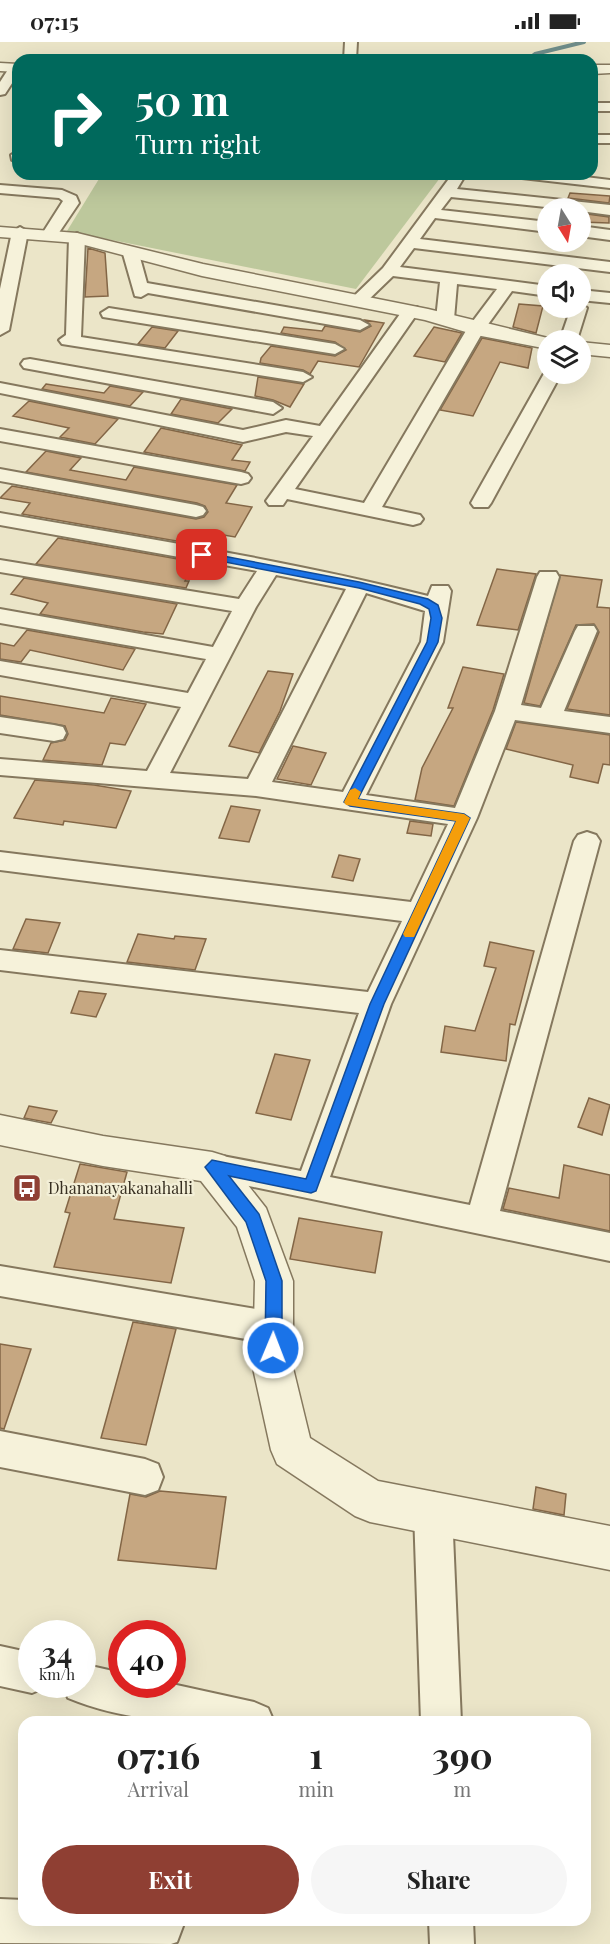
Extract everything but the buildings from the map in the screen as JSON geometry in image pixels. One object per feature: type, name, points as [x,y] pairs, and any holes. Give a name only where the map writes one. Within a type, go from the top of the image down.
[{"type":"street","points":[[3,98],[12,69]]},
{"type":"street","points":[[358,300],[389,271],[455,180]]},
{"type":"street","points":[[531,201],[542,180]]},
{"type":"street","points":[[581,180],[610,184]]},
{"type":"street","points":[[0,189],[62,194],[68,197],[71,203],[50,234]]},
{"type":"street","points":[[446,192],[610,210]]},
{"type":"street","points":[[430,213],[537,226]]},
{"type":"street","points":[[0,232],[50,234],[77,238],[182,266],[411,311],[445,319],[476,330],[537,341]]},
{"type":"street","points":[[0,330],[20,232]]},
{"type":"street","points":[[591,232],[610,235]]},
{"type":"street","points":[[71,337],[77,238]]},
{"type":"street","points":[[411,243],[610,267]]},
{"type":"street","points":[[132,254],[144,290]]},
{"type":"street","points":[[0,380],[30,364],[182,266]]},
{"type":"street","points":[[389,271],[537,290]]},
{"type":"street","points":[[445,319],[449,279]]},
{"type":"street","points":[[370,510],[476,330],[507,287]]},
{"type":"street","points":[[144,290],[360,325]]},
{"type":"street","points":[[591,299],[610,298]]},
{"type":"street","points":[[411,311],[279,497],[370,510],[413,519]]},
{"type":"street","points":[[109,313],[335,349]]},
{"type":"street","points":[[71,337],[303,377]]},
{"type":"street","points":[[591,349],[610,351]]},
{"type":"street","points":[[30,364],[273,408]]},
{"type":"street","points":[[481,503],[546,384]]},
{"type":"street","points":[[0,388],[243,436],[286,426],[324,432]]},
{"type":"street","points":[[0,435],[241,478]]},
{"type":"street","points":[[0,475],[195,511]]},
{"type":"street","points":[[0,519],[270,567],[359,585],[424,602],[437,599],[437,618],[432,642],[350,802]]},
{"type":"street","points":[[0,566],[244,607]]},
{"type":"street","points":[[154,780],[244,607],[270,567]]},
{"type":"street","points":[[311,1186],[377,1004],[464,818],[507,711],[548,576]]},
{"type":"street","points":[[256,788],[359,585]]},
{"type":"street","points":[[0,616],[220,655]]},
{"type":"street","points":[[550,715],[586,631]]},
{"type":"street","points":[[0,668],[195,702]]},
{"type":"street","points":[[507,711],[550,715],[610,725]]},
{"type":"street","points":[[0,725],[54,733]]},
{"type":"street","points":[[0,767],[256,788],[464,818]]},
{"type":"street","points":[[481,1221],[587,841]]},
{"type":"street","points":[[0,861],[419,913]]},
{"type":"street","points":[[0,960],[377,1004]]},
{"type":"street","points":[[0,1130],[103,1150],[212,1167],[610,1247]]},
{"type":"street","points":[[212,1167],[253,1219],[274,1281],[273,1368],[292,1450],[370,1501],[433,1511],[610,1548]]},
{"type":"street","points":[[0,1281],[274,1328]]},
{"type":"street","points":[[0,1449],[145,1477]]},
{"type":"street","points":[[433,1511],[441,1716]]},
{"type":"street","points":[[0,1666],[18,1670]]},
{"type":"street","points":[[96,1687],[227,1716]]},
{"type":"street","points":[[0,1921],[18,1922]]},
{"type":"street","points":[[451,1926],[452,1944]]},
{"type":"green space","points":[[98,180],[438,180],[356,289],[67,231]]},
{"type":"waterway","points":[[535,54],[584,42]]},
{"type":"slow traffic","points":[[355,792],[350,802],[464,818],[410,934]]},
{"type":"place","name":"Dhananayakanahalli","points":[[27,1188]]},
{"type":"route","points":[[202,555],[359,585],[424,602],[434,607],[437,618],[432,642],[350,802],[464,818],[377,1004],[311,1186],[212,1167],[253,1219],[274,1281],[273,1348]]}]
